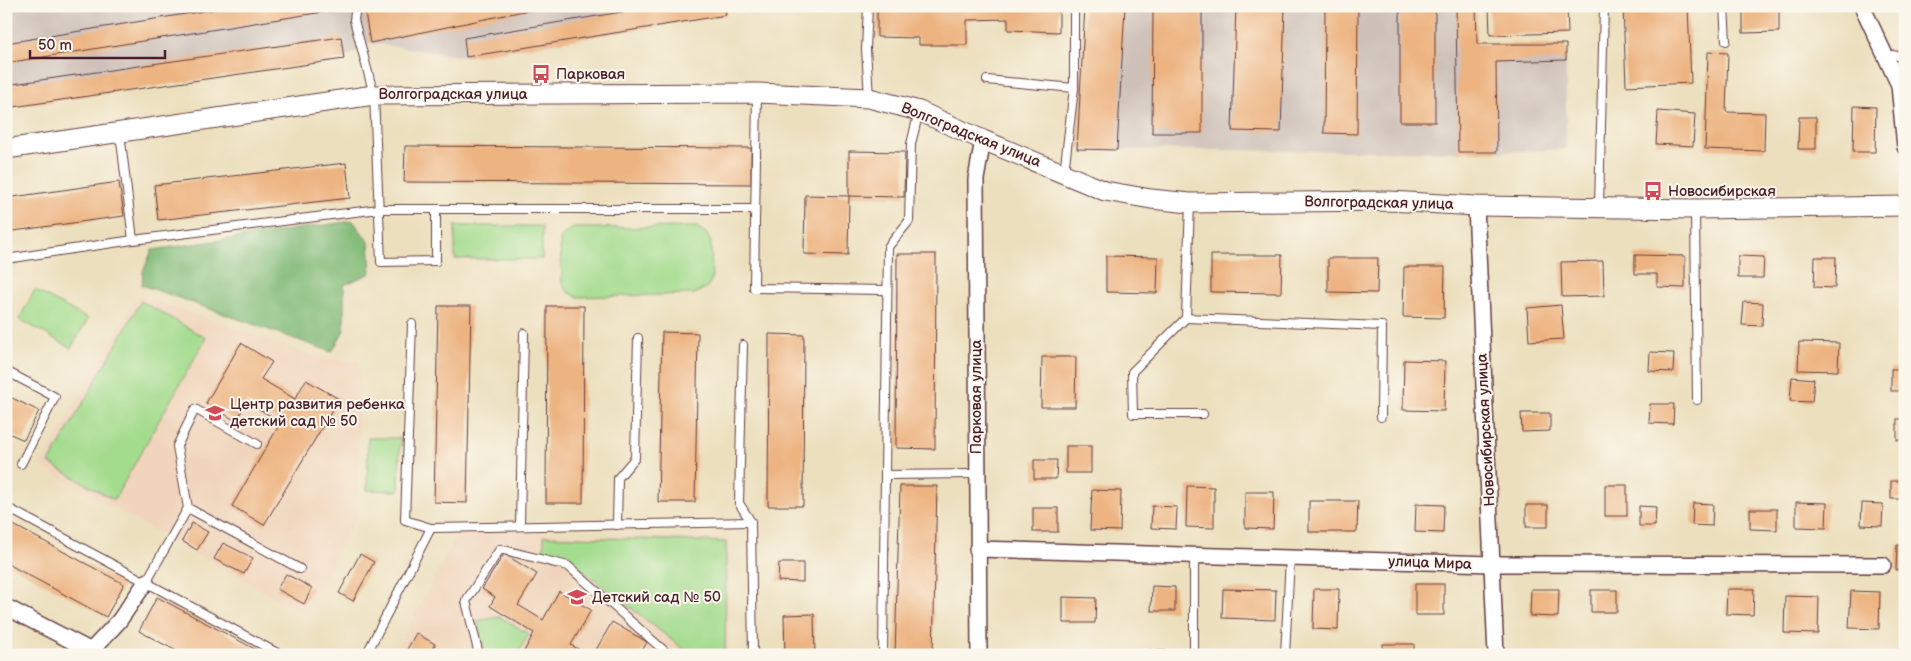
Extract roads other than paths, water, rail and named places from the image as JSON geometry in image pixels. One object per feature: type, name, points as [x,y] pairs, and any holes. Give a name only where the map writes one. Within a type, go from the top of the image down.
[{"type":"street","points":[[1862,6],[1899,85],[1905,147]]},
{"type":"street","name":"Волгоградская улица","points":[[6,149],[374,94],[756,93],[869,98],[919,111],[983,140],[1105,190],[1190,203],[1390,201],[1476,206],[1695,209],[1905,206]]},
{"type":"street","name":"Парковая улица","points":[[979,655],[976,474],[976,179],[983,140]]},
{"type":"street","name":"Новосибирская улица","points":[[1476,206],[1496,655]]},
{"type":"street","name":"улица Мира","points":[[977,549],[1492,564],[1882,565]]},
{"type":"street","points":[[6,607],[92,653],[119,621],[146,582]]},
{"type":"lane","points":[[356,6],[354,20],[374,94],[381,262],[436,261],[436,210]]},
{"type":"lane","points":[[868,6],[866,49],[869,98]]},
{"type":"lane","points":[[1064,173],[1074,88],[1074,6]]},
{"type":"lane","points":[[1599,208],[1604,6]]},
{"type":"lane","points":[[1724,6],[1726,41]]},
{"type":"lane","points":[[1886,54],[1905,57]]},
{"type":"lane","points":[[987,80],[1074,88]]},
{"type":"lane","points":[[756,93],[754,288],[887,290]]},
{"type":"lane","points":[[883,655],[888,246],[909,221],[911,144],[919,111]]},
{"type":"lane","points":[[120,132],[133,240]]},
{"type":"lane","points":[[1190,203],[1186,318],[1132,372],[1133,414],[1203,414]]},
{"type":"lane","points":[[6,259],[133,240],[379,210],[755,209]]},
{"type":"lane","points":[[1695,209],[1697,400]]},
{"type":"lane","points":[[1186,318],[1382,326],[1381,417]]},
{"type":"lane","points":[[412,324],[405,520],[430,528],[751,522]]},
{"type":"lane","points":[[520,525],[524,333]]},
{"type":"lane","points":[[617,525],[618,478],[635,458],[638,338]]},
{"type":"lane","points":[[742,345],[739,503],[751,522],[753,655]]},
{"type":"lane","points":[[6,372],[55,397],[21,464]]},
{"type":"lane","points":[[146,582],[188,508],[177,446],[196,409],[257,444]]},
{"type":"lane","points":[[885,475],[976,474]]},
{"type":"lane","points":[[6,507],[281,655]]},
{"type":"lane","points":[[188,508],[300,570]]},
{"type":"lane","points":[[366,655],[430,528]]},
{"type":"lane","points":[[479,655],[466,601],[500,548],[568,566],[669,655]]},
{"type":"lane","points":[[1194,556],[1194,655]]},
{"type":"lane","points":[[1286,655],[1290,558]]},
{"type":"place","name":"Парковая","points":[[541,74]]},
{"type":"place","name":"Новосибирская","points":[[1653,191]]},
{"type":"place","name":"Центр развития ребенка детский сад № 50","points":[[215,413]]},
{"type":"place","name":"Детский сад № 50","points":[[577,597]]}]
